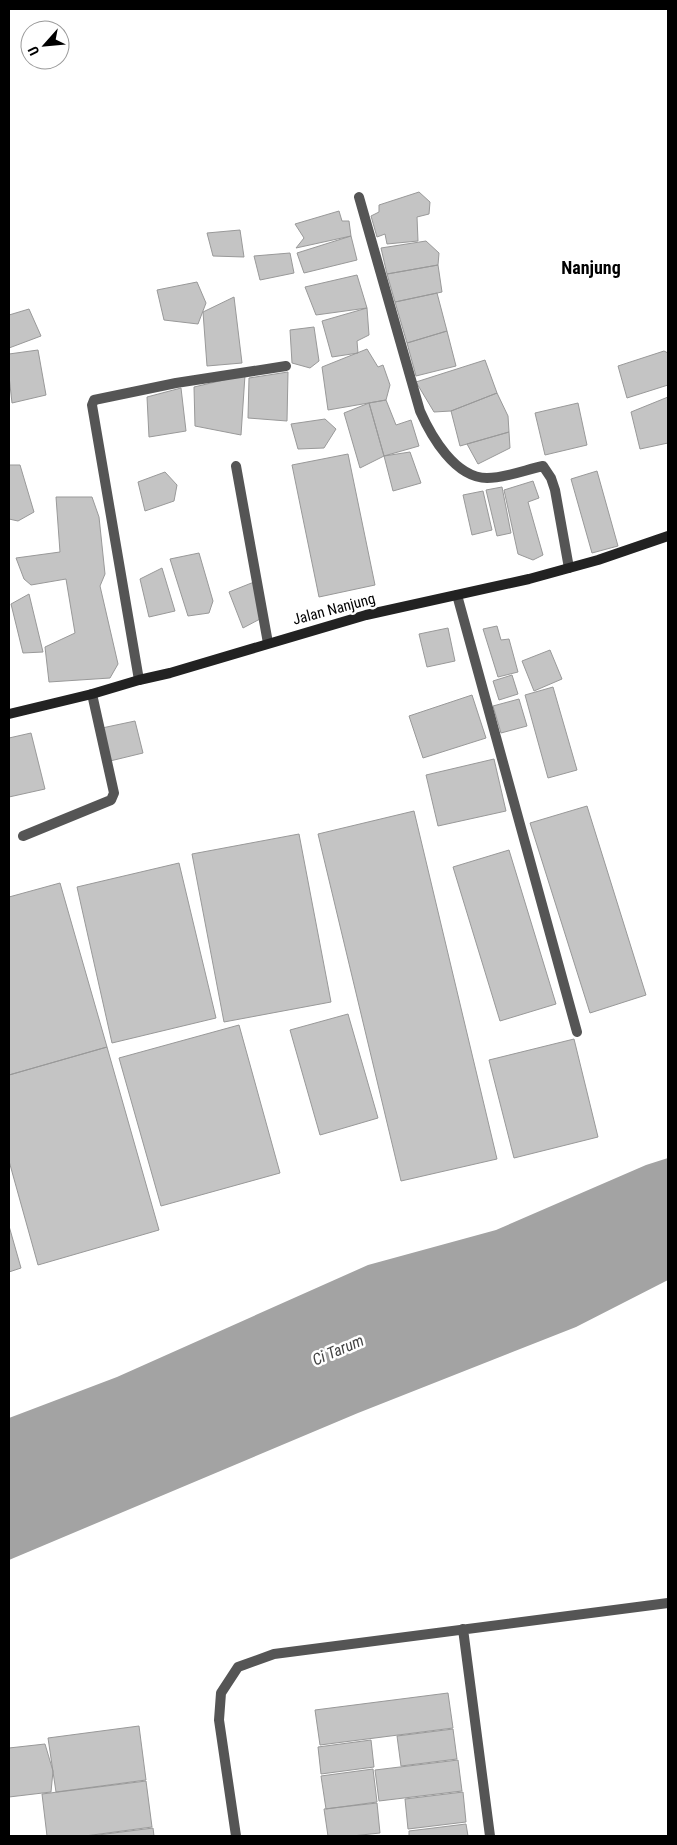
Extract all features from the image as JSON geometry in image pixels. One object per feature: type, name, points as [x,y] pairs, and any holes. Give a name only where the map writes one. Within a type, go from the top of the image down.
[{"type":"main road","name":"Jalan Nanjung","points":[[9,714],[170,673],[366,616],[529,579],[598,560],[668,536]]},
{"type":"street","points":[[359,197],[420,411],[430,434],[449,459],[471,475],[485,478],[498,477],[543,466],[551,478],[555,490],[569,568]]},
{"type":"street","points":[[139,680],[92,405],[94,400],[176,383],[286,366]]},
{"type":"street","points":[[236,466],[268,643]]},
{"type":"street","points":[[457,595],[578,1032]]},
{"type":"street","points":[[23,836],[111,800],[114,793],[92,694]]},
{"type":"street","points":[[236,1836],[219,1720],[221,1693],[238,1667],[274,1654],[668,1603]]},
{"type":"street","points":[[463,1629],[490,1836]]},
{"type":"water","name":"Ci Tarum","points":[[668,1158],[668,1280],[576,1327],[358,1413],[9,1560],[9,1418],[117,1377],[368,1265],[496,1230],[646,1165]]},
{"type":"building","points":[[419,192],[430,202],[429,214],[417,217],[418,241],[387,244],[385,234],[377,237],[371,216],[379,212],[379,205]]},
{"type":"building","points":[[339,211],[342,221],[349,221],[351,236],[296,248],[304,238],[295,224]]},
{"type":"building","points":[[240,230],[244,257],[213,256],[207,233]]},
{"type":"building","points":[[351,236],[357,260],[304,273],[297,253]]},
{"type":"building","points":[[426,241],[439,253],[438,265],[387,274],[381,248]]},
{"type":"building","points":[[290,253],[294,273],[260,280],[254,256]]},
{"type":"building","points":[[438,265],[442,292],[395,302],[387,274]]},
{"type":"building","points":[[357,275],[367,308],[316,315],[305,287]]},
{"type":"building","points":[[197,282],[206,303],[198,324],[164,320],[157,290]]},
{"type":"building","points":[[437,293],[447,331],[407,343],[395,302]]},
{"type":"building","points":[[234,297],[242,363],[207,366],[203,312]]},
{"type":"building","points":[[367,308],[369,335],[357,341],[358,353],[332,357],[322,321]]},
{"type":"building","points":[[29,309],[41,336],[9,348],[9,315]]},
{"type":"building","points":[[314,327],[319,361],[310,368],[292,363],[290,330]]},
{"type":"building","points":[[447,331],[456,366],[416,376],[407,343]]},
{"type":"building","points":[[367,349],[378,367],[383,365],[390,385],[386,400],[328,410],[322,367]]},
{"type":"building","points":[[38,350],[46,395],[12,403],[9,354]]},
{"type":"building","points":[[664,351],[668,353],[668,385],[627,398],[618,366]]},
{"type":"building","points":[[485,360],[497,393],[451,411],[434,412],[416,382]]},
{"type":"building","points":[[288,372],[287,421],[248,418],[249,378]]},
{"type":"building","points":[[245,375],[241,435],[195,426],[194,387]]},
{"type":"building","points":[[181,388],[186,431],[149,437],[147,397]]},
{"type":"building","points":[[497,393],[508,416],[509,432],[460,446],[451,411]]},
{"type":"building","points":[[668,397],[668,443],[640,449],[631,412]]},
{"type":"building","points":[[386,400],[396,425],[411,420],[419,446],[384,456],[369,403]]},
{"type":"building","points":[[369,403],[384,456],[360,468],[344,413]]},
{"type":"building","points":[[578,403],[587,445],[545,455],[535,413]]},
{"type":"building","points":[[325,419],[336,429],[324,448],[298,449],[291,424]]},
{"type":"building","points":[[509,432],[510,448],[478,464],[467,444]]},
{"type":"building","points":[[410,452],[421,483],[393,491],[384,456]]},
{"type":"building","points":[[348,454],[375,585],[319,597],[292,465]]},
{"type":"building","points":[[9,465],[20,465],[34,512],[18,521],[9,519]]},
{"type":"building","points":[[597,471],[618,546],[592,553],[571,479]]},
{"type":"building","points":[[165,472],[177,485],[174,501],[145,511],[138,482]]},
{"type":"building","points":[[533,481],[539,498],[528,502],[543,555],[533,560],[518,554],[504,490]]},
{"type":"building","points":[[502,487],[511,533],[497,536],[486,490]]},
{"type":"building","points":[[483,491],[492,530],[472,535],[463,495]]},
{"type":"building","points":[[56,497],[92,497],[99,517],[105,574],[100,586],[118,664],[110,678],[49,682],[45,647],[75,633],[66,579],[31,585],[24,579],[16,558],[60,552]]},
{"type":"building","points":[[199,553],[213,601],[209,613],[188,616],[170,559]]},
{"type":"building","points":[[162,568],[175,611],[149,617],[140,579]]},
{"type":"building","points":[[254,582],[260,619],[243,628],[229,592]]},
{"type":"building","points":[[29,594],[43,652],[23,653],[11,604]]},
{"type":"building","points":[[497,626],[501,640],[509,639],[518,672],[498,677],[483,629]]},
{"type":"building","points":[[448,628],[455,661],[427,667],[419,634]]},
{"type":"building","points":[[550,650],[562,679],[534,691],[522,661]]},
{"type":"building","points":[[512,675],[518,694],[499,700],[493,681]]},
{"type":"building","points":[[553,687],[577,770],[548,778],[525,695]]},
{"type":"building","points":[[472,695],[486,738],[423,758],[409,716]]},
{"type":"building","points":[[519,699],[527,726],[501,733],[493,706]]},
{"type":"building","points":[[135,721],[143,753],[110,761],[102,728]]},
{"type":"building","points":[[31,733],[45,789],[9,797],[9,738]]},
{"type":"building","points":[[494,759],[506,811],[438,826],[426,775]]},
{"type":"building","points":[[587,806],[646,995],[590,1013],[530,823]]},
{"type":"building","points":[[414,811],[497,1159],[401,1181],[318,834]]},
{"type":"building","points":[[299,834],[331,1002],[224,1022],[192,854]]},
{"type":"building","points":[[509,850],[556,1004],[500,1021],[453,867]]},
{"type":"building","points":[[179,863],[216,1018],[112,1043],[77,887]]},
{"type":"building","points":[[60,883],[107,1047],[9,1075],[9,897]]},
{"type":"building","points":[[348,1014],[378,1118],[320,1135],[290,1030]]},
{"type":"building","points":[[239,1025],[280,1173],[161,1206],[119,1058]]},
{"type":"building","points":[[574,1039],[598,1137],[514,1158],[489,1060]]},
{"type":"building","points":[[107,1047],[159,1230],[38,1265],[9,1161],[9,1075]]},
{"type":"building","points":[[9,1226],[21,1268],[9,1272]]},
{"type":"building","points":[[448,1693],[453,1728],[320,1745],[315,1710]]},
{"type":"building","points":[[139,1726],[146,1780],[56,1792],[48,1738]]},
{"type":"building","points":[[453,1729],[457,1759],[401,1766],[397,1736]]},
{"type":"building","points":[[371,1740],[374,1767],[321,1774],[318,1747]]},
{"type":"building","points":[[45,1744],[53,1771],[51,1792],[9,1797],[9,1748]]},
{"type":"building","points":[[458,1760],[462,1791],[379,1801],[375,1770]]},
{"type":"building","points":[[373,1769],[377,1802],[326,1809],[321,1776]]},
{"type":"building","points":[[146,1781],[152,1827],[85,1836],[47,1836],[42,1794]]},
{"type":"building","points":[[463,1792],[466,1822],[408,1829],[405,1799]]},
{"type":"building","points":[[377,1803],[380,1833],[328,1836],[324,1809]]},
{"type":"building","points":[[466,1824],[468,1836],[409,1836],[409,1831]]},
{"type":"building","points":[[153,1828],[154,1836],[90,1836]]},
{"type":"district","name":"Nanjung","points":[[591,267]]}]
